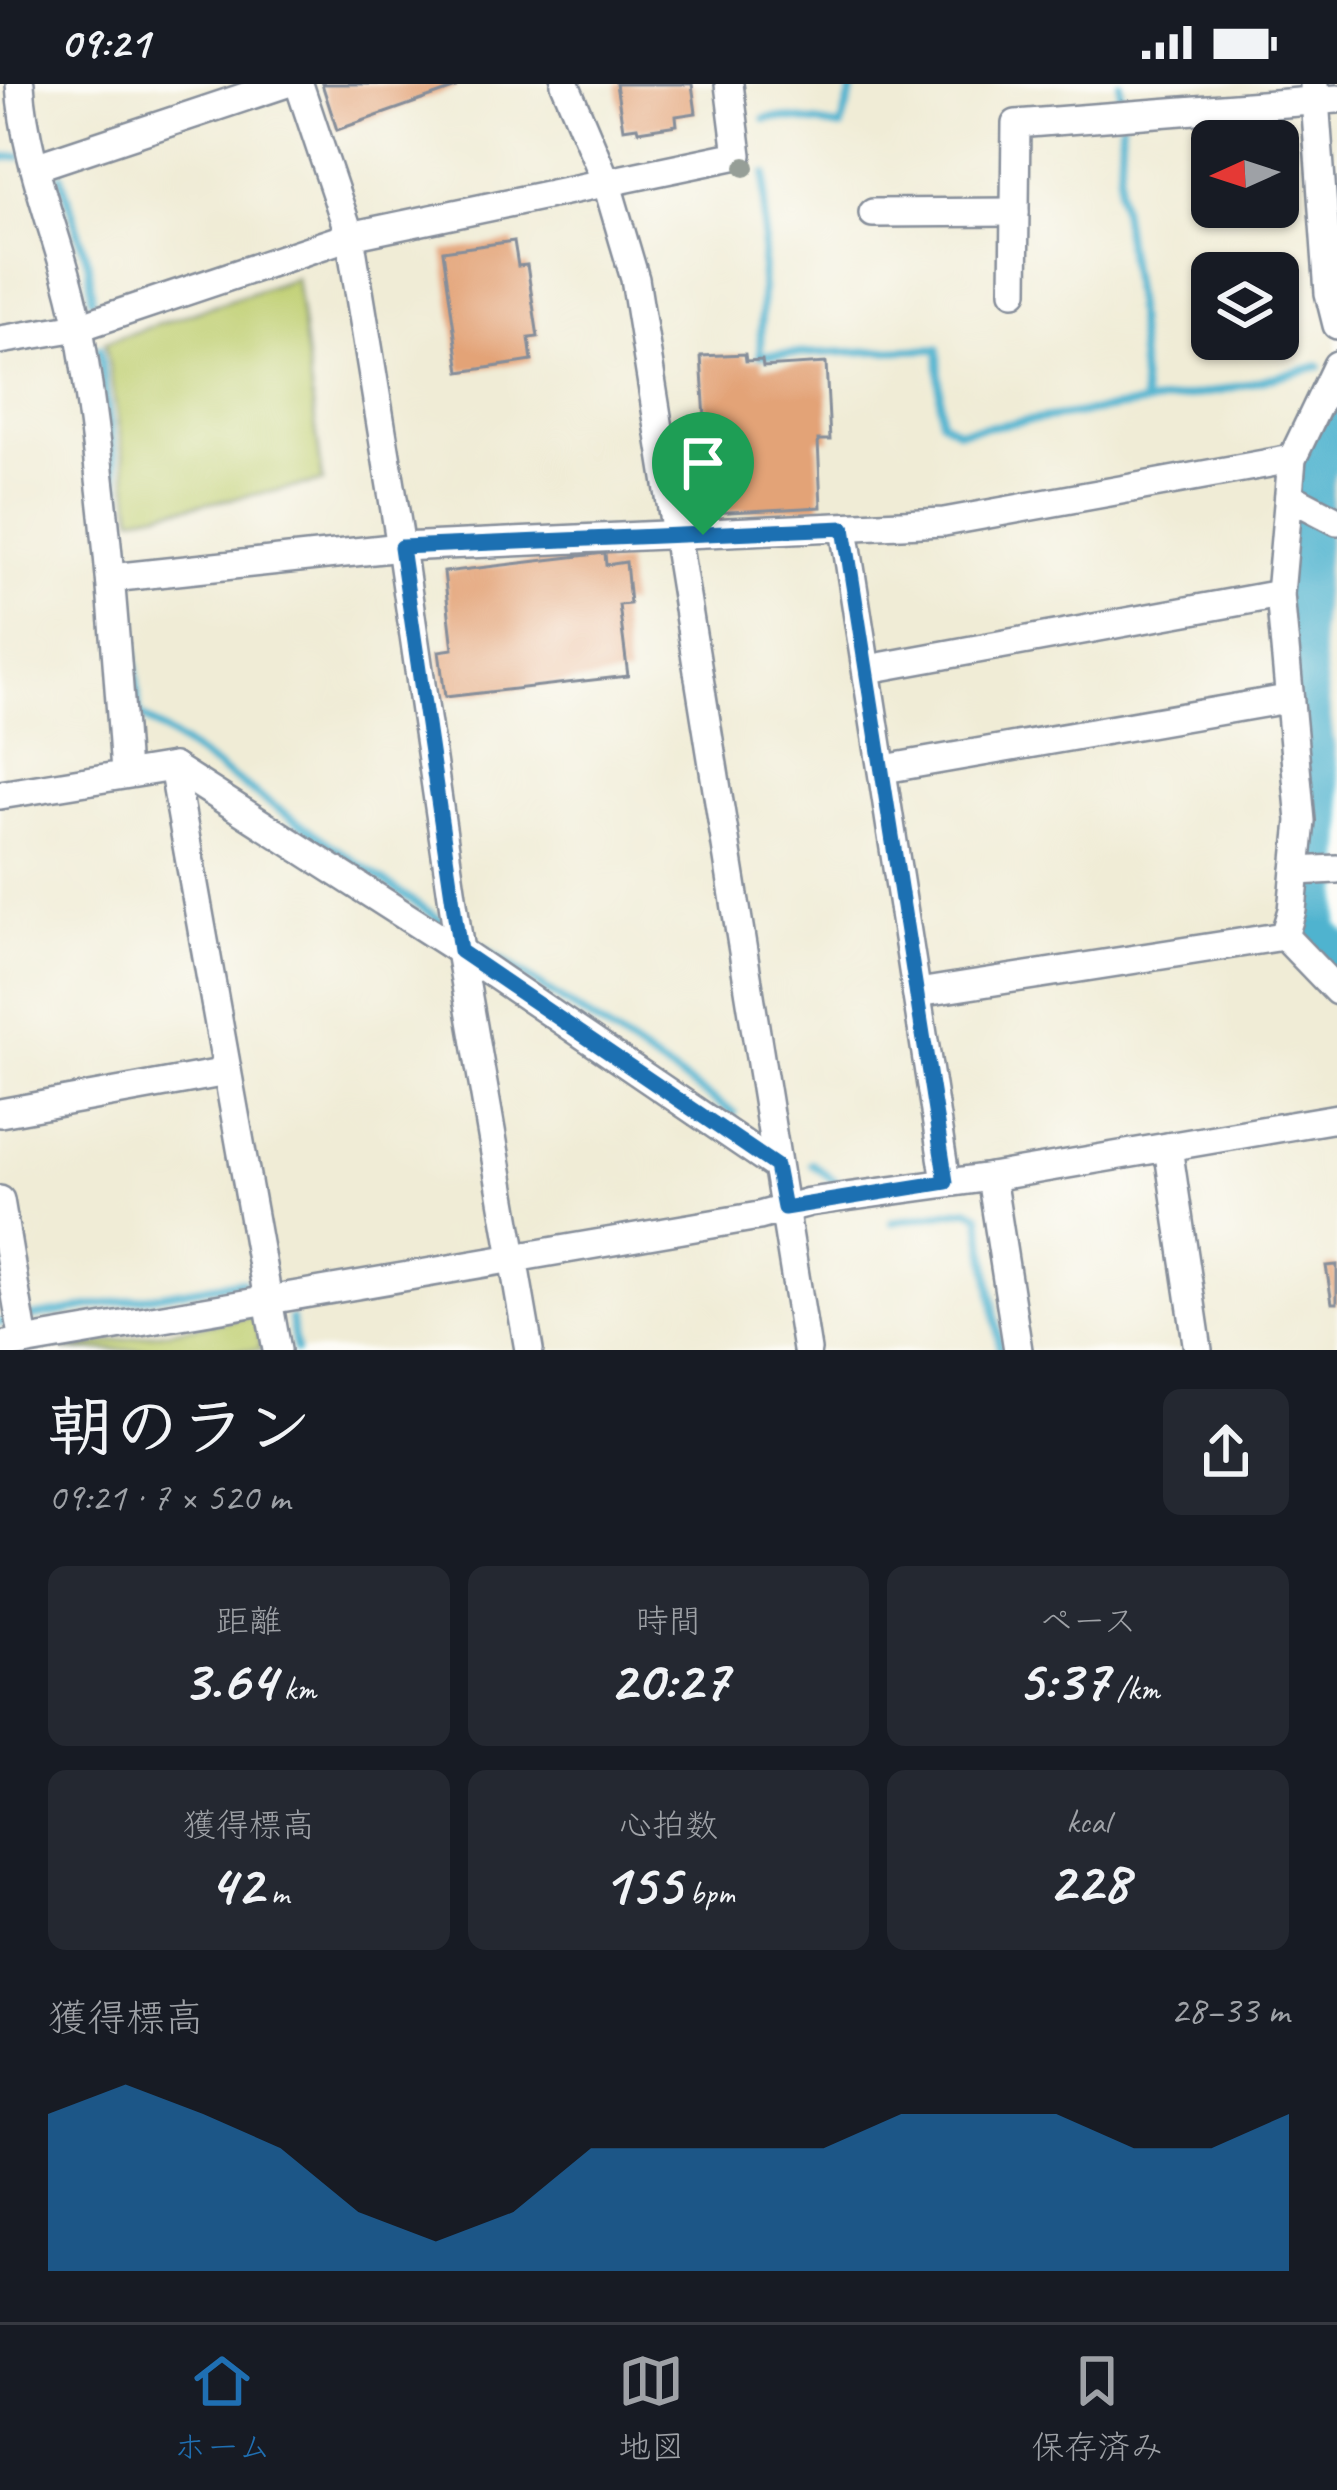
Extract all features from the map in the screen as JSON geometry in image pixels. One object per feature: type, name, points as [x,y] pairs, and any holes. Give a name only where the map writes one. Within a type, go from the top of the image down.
[{"type":"street","points":[[20,84],[34,167],[79,327],[123,577],[125,772]]},
{"type":"street","points":[[34,167],[284,84]]},
{"type":"street","points":[[299,84],[350,236],[458,936],[529,1350]]},
{"type":"street","points":[[566,84],[606,182],[635,280],[807,1350]]},
{"type":"street","points":[[0,340],[79,327],[350,236],[738,155],[729,84]]},
{"type":"street","points":[[1014,291],[1016,124],[1322,94],[1329,293],[1337,325]]},
{"type":"street","points":[[873,213],[1015,212]]},
{"type":"street","points":[[1285,936],[1292,910],[1316,870],[1301,821],[1280,594],[1311,507],[1292,459],[1337,365]]},
{"type":"street","points":[[123,577],[401,547],[944,522],[1292,459]]},
{"type":"street","points":[[844,528],[946,1182]]},
{"type":"street","points":[[868,669],[1280,594]]},
{"type":"street","points":[[884,769],[1287,699]]},
{"type":"street","points":[[0,795],[173,767],[458,936],[776,1166]]},
{"type":"street","points":[[173,767],[277,1350]]},
{"type":"street","points":[[918,993],[1285,936]]},
{"type":"street","points":[[1285,936],[1337,991]]},
{"type":"street","points":[[0,1113],[227,1072]]},
{"type":"street","points":[[0,1200],[16,1331],[268,1302],[784,1208],[1337,1118]]},
{"type":"street","points":[[1168,1147],[1198,1350]]},
{"type":"street","points":[[991,1177],[1018,1350]]},
{"type":"green space","points":[[296,278],[323,482],[133,517],[105,342]]},
{"type":"green space","points":[[255,1316],[261,1350],[64,1350]]},
{"type":"building","points":[[322,84],[455,84],[456,88],[337,130]]},
{"type":"building","points":[[616,84],[692,84],[696,113],[676,116],[677,125],[623,129]]},
{"type":"building","points":[[514,241],[518,266],[527,265],[538,337],[529,338],[532,361],[460,372],[443,251]]},
{"type":"building","points":[[745,354],[746,361],[762,360],[763,367],[826,363],[830,440],[818,440],[821,507],[711,513],[701,356]]},
{"type":"building","points":[[605,553],[606,565],[626,562],[630,604],[619,605],[628,676],[445,697],[439,651],[453,649],[444,572]]},
{"type":"building","points":[[1337,1265],[1337,1303],[1332,1303],[1326,1266]]},
{"type":"waterway","points":[[765,119],[841,127],[854,84]]},
{"type":"waterway","points":[[1120,84],[1121,104]]},
{"type":"waterway","points":[[1122,124],[1119,191],[1144,404],[1319,366]]},
{"type":"waterway","points":[[0,158],[20,156]]},
{"type":"waterway","points":[[766,174],[760,355],[938,349],[941,420],[958,431],[1144,404]]},
{"type":"waterway","points":[[61,176],[89,266],[92,299]]},
{"type":"waterway","points":[[99,348],[127,555],[139,714],[448,925]]},
{"type":"waterway","points":[[1337,413],[1311,471],[1297,637],[1320,823],[1313,933],[1337,957]]},
{"type":"waterway","points":[[1316,889],[1337,887]]},
{"type":"waterway","points":[[466,937],[734,1113]]},
{"type":"waterway","points":[[812,1164],[839,1184]]},
{"type":"waterway","points":[[892,1222],[968,1209],[980,1215],[1000,1350]]},
{"type":"waterway","points":[[0,1322],[242,1281]]},
{"type":"waterway","points":[[291,1319],[296,1350]]},
{"type":"route","points":[[844,528],[946,1182],[784,1208],[776,1166],[460,951],[401,547],[703,535],[844,528]]}]
